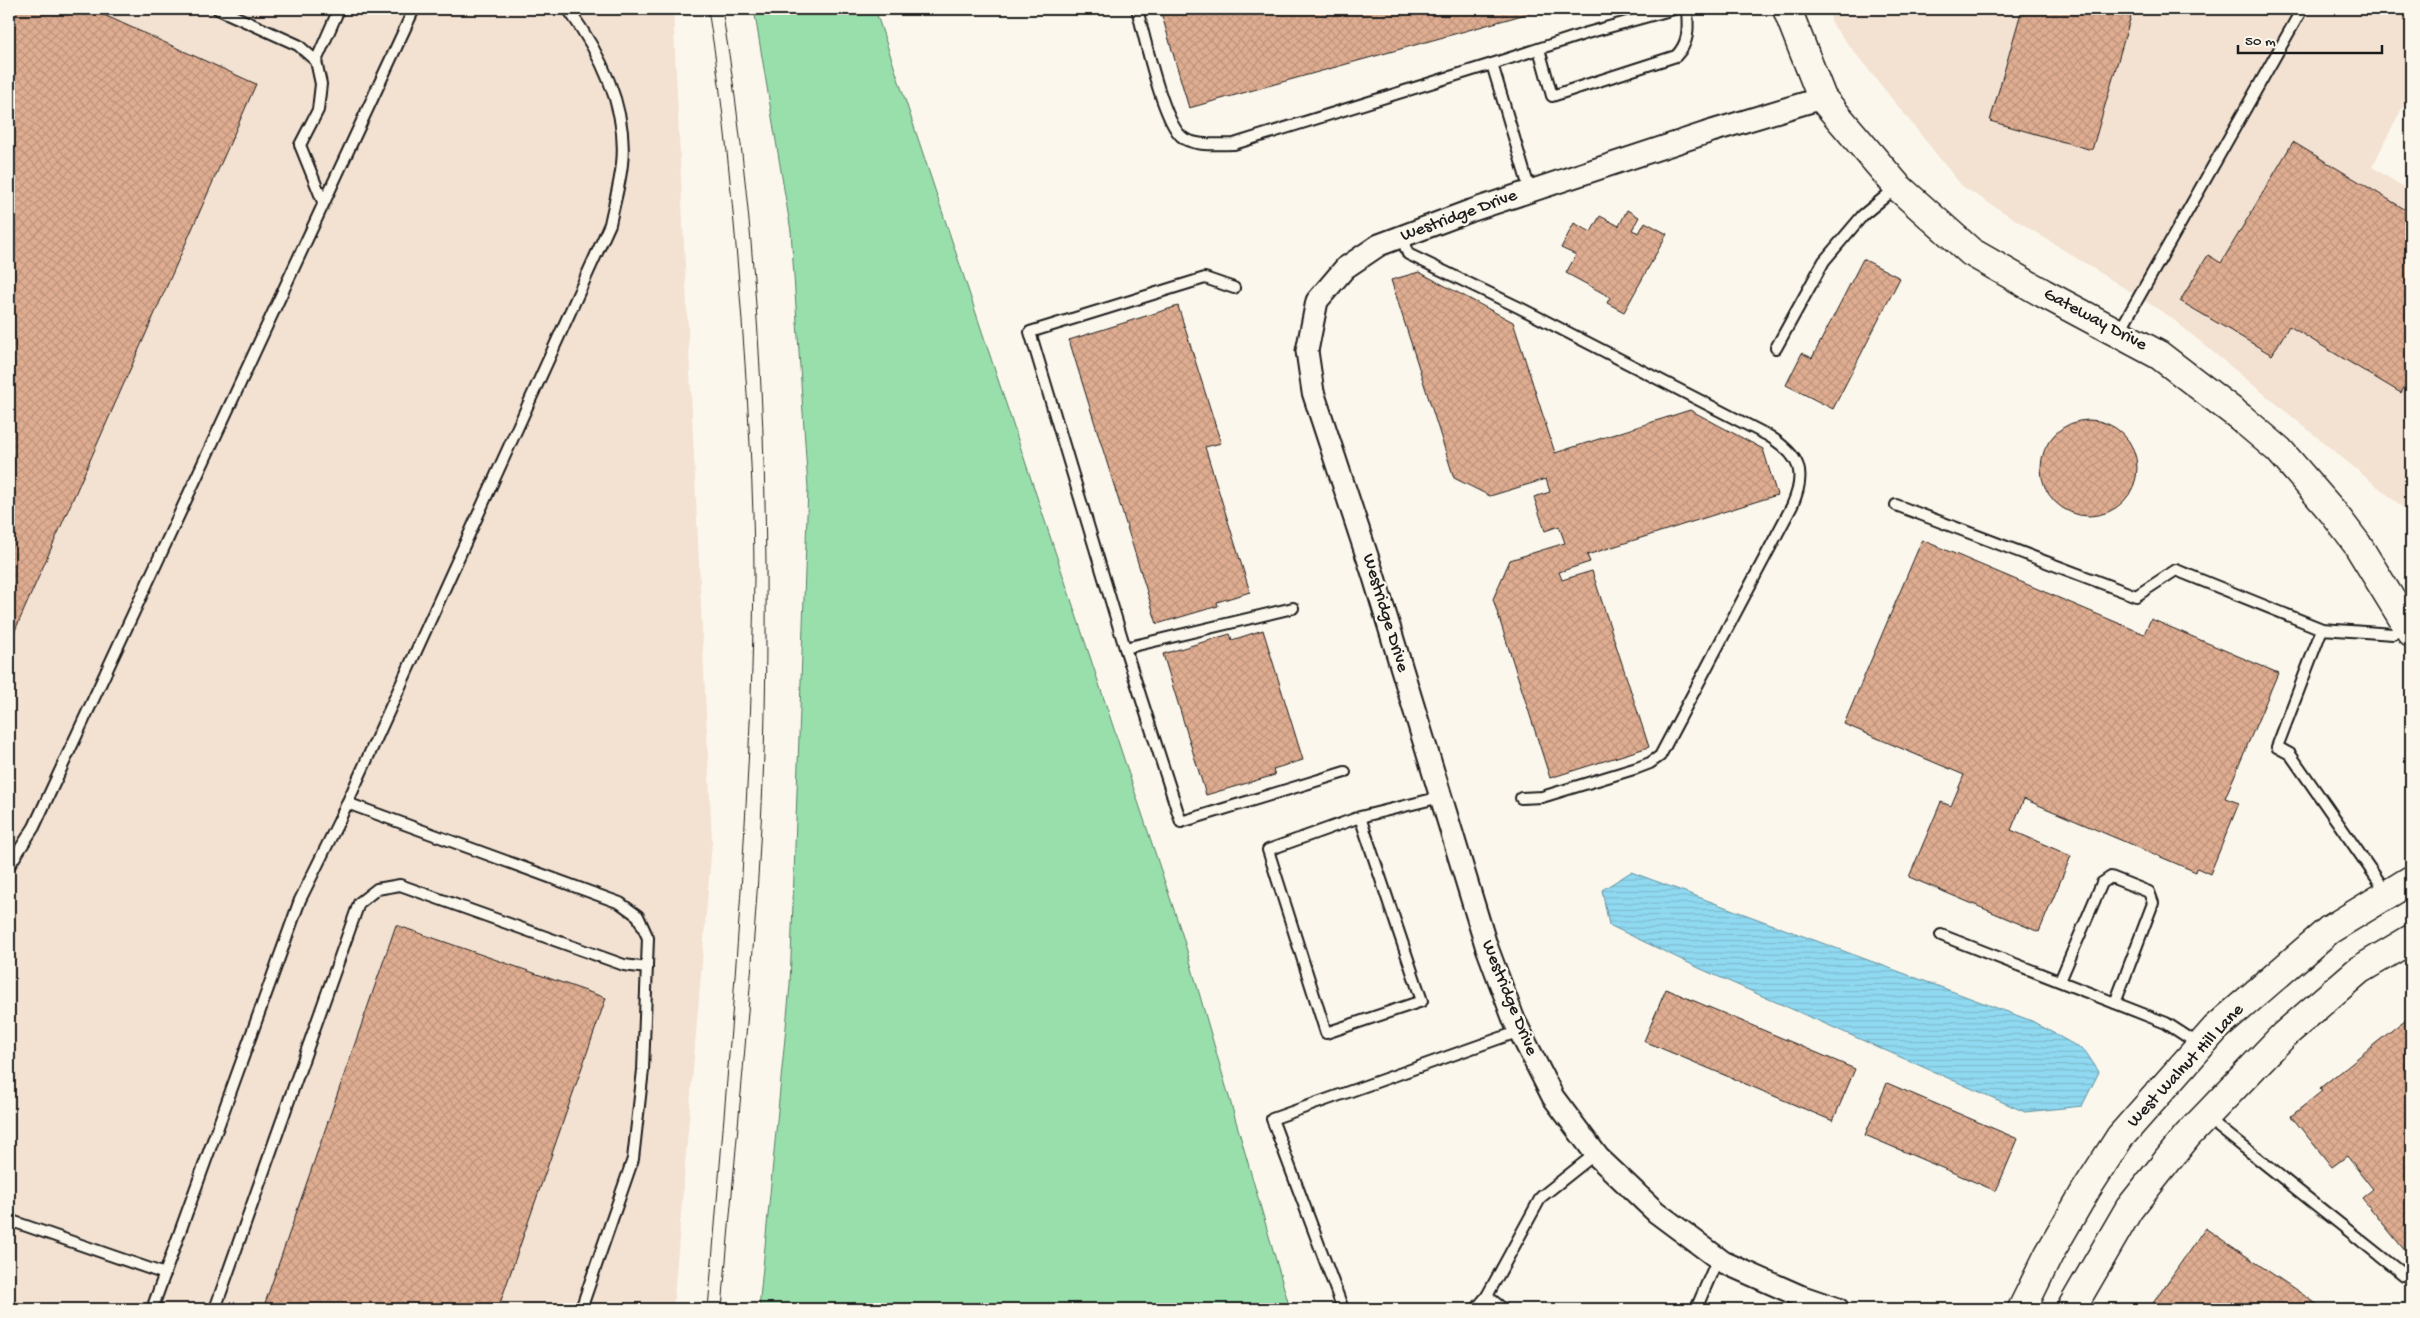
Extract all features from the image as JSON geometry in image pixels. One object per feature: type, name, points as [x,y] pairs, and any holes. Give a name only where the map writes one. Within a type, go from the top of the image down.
[{"type":"main road","name":"Gateway Drive","points":[[1787,9],[1822,98],[1898,187],[1970,252],[2159,355],[2240,416],[2279,450],[2332,511],[2409,628]]},
{"type":"main road","points":[[2388,894],[2411,862]]},
{"type":"main road","name":"West Walnut Hill Lane","points":[[2022,1309],[2049,1254],[2086,1190],[2120,1137],[2216,1028],[2329,930],[2411,880]]},
{"type":"main road","points":[[2071,1309],[2129,1209],[2187,1136],[2284,1035],[2359,970],[2411,939]]},
{"type":"street","name":"Westridge Drive","points":[[1822,98],[1712,131],[1530,191],[1379,245],[1344,268],[1317,301],[1307,351],[1314,392],[1373,574],[1486,945],[1520,1032],[1553,1097],[1595,1154],[1656,1212],[1718,1258],[1800,1296],[1838,1309]]},
{"type":"lane","points":[[218,9],[298,45],[316,61],[321,84],[318,110],[300,145],[323,202]]},
{"type":"lane","points":[[316,61],[339,9]]},
{"type":"lane","points":[[9,866],[34,826],[414,9]]},
{"type":"lane","points":[[152,1309],[300,900],[347,803],[610,224],[622,163],[620,121],[602,65],[589,38],[568,9]]},
{"type":"lane","points":[[1137,9],[1167,116],[1182,138],[1204,145],[1234,144],[1674,9]]},
{"type":"lane","points":[[1539,49],[1552,96],[1676,56],[1683,49],[1688,38],[1688,9]]},
{"type":"lane","points":[[2119,332],[2302,9]]},
{"type":"lane","points":[[1492,64],[1530,191]]},
{"type":"lane","points":[[1776,348],[1824,261],[1863,215],[1898,187]]},
{"type":"lane","points":[[1401,236],[1408,254],[1520,308],[1769,436],[1785,446],[1795,459],[1801,473],[1799,492],[1660,756],[1650,763],[1542,797],[1521,798]]},
{"type":"lane","points":[[1234,288],[1205,278],[1030,332],[1125,648],[1180,822],[1345,772]]},
{"type":"lane","points":[[1896,505],[2136,596],[2176,570],[2322,630],[2393,634],[2409,628]]},
{"type":"lane","points":[[1125,648],[1293,608]]},
{"type":"lane","points":[[2322,630],[2278,747],[2290,754],[2388,894]]},
{"type":"lane","points":[[1360,817],[1422,1001],[1326,1033],[1268,850],[1360,817],[1441,797]]},
{"type":"lane","points":[[347,803],[620,903],[638,916],[648,938],[643,1070],[633,1159],[582,1309]]},
{"type":"lane","points":[[2060,982],[2102,883],[2111,877],[2149,892],[2153,903],[2115,1003]]},
{"type":"lane","points":[[215,1309],[359,903],[376,889],[400,885],[624,965],[647,968]]},
{"type":"lane","points":[[1941,935],[2166,1023],[2201,1046]]},
{"type":"lane","points":[[1342,1309],[1272,1119],[1520,1032]]},
{"type":"lane","points":[[2205,1117],[2404,1275],[2411,1269]]},
{"type":"lane","points":[[1476,1309],[1488,1296],[1541,1197],[1595,1154]]},
{"type":"lane","points":[[9,1220],[165,1274]]},
{"type":"lane","points":[[1696,1309],[1718,1258]]},
{"type":"lane","points":[[1488,1296],[1503,1309]]},
{"type":"shaded area","points":[[9,9],[673,9],[712,842],[673,1309],[9,1309]]},
{"type":"shaded area","points":[[1829,9],[2409,9],[2411,11],[2411,90],[2372,167],[2411,192],[2411,514],[2169,316],[1962,186],[1832,24]]},
{"type":"green space","points":[[754,9],[875,9],[1183,937],[1290,1309],[759,1309],[790,985],[808,488],[791,231]]},
{"type":"water","points":[[1631,872],[2032,1021],[2085,1051],[2099,1072],[2082,1106],[2025,1112],[1701,969],[1609,925],[1602,890]]},
{"type":"building","points":[[9,9],[91,9],[256,84],[9,644]]},
{"type":"building","points":[[1160,9],[1544,9],[1189,108]]},
{"type":"building","points":[[2022,9],[2133,9],[2092,150],[1990,121]]},
{"type":"building","points":[[2293,142],[2411,213],[2411,376],[2401,393],[2289,326],[2272,355],[2180,301],[2208,255],[2221,263]]},
{"type":"building","points":[[1627,210],[1639,217],[1632,230],[1639,233],[1645,222],[1667,234],[1624,312],[1607,303],[1610,297],[1566,273],[1576,255],[1561,248],[1574,223],[1591,232],[1600,216],[1619,226]]},
{"type":"building","points":[[1863,259],[1900,278],[1833,409],[1786,385],[1802,353],[1812,358]]},
{"type":"building","points":[[1419,272],[1513,322],[1555,453],[1690,410],[1763,449],[1777,495],[1587,555],[1590,562],[1559,572],[1562,580],[1592,571],[1649,747],[1550,778],[1493,599],[1510,560],[1565,543],[1559,526],[1545,531],[1534,497],[1550,492],[1546,479],[1490,496],[1454,478],[1391,280]]},
{"type":"building","points":[[1178,306],[1221,443],[1205,447],[1250,592],[1217,602],[1218,606],[1157,624],[1069,340]]},
{"type":"building","points":[[2089,420],[2107,424],[2123,434],[2133,450],[2137,468],[2133,486],[2123,502],[2107,512],[2089,516],[2071,512],[2055,502],[2045,486],[2041,468],[2045,450],[2055,434],[2071,424]]},
{"type":"building","points":[[1922,540],[2144,634],[2151,619],[2278,673],[2225,798],[2239,803],[2210,874],[2197,868],[2196,872],[2024,799],[2011,830],[2071,856],[2039,932],[1909,877],[1941,802],[1951,806],[1964,775],[1844,724]]},
{"type":"building","points":[[1263,630],[1303,760],[1273,769],[1275,775],[1206,795],[1163,654],[1230,634],[1232,640]]},
{"type":"building","points":[[396,925],[606,998],[498,1309],[263,1309]]},
{"type":"building","points":[[1666,989],[1855,1069],[1833,1121],[1644,1041]]},
{"type":"building","points":[[2411,1015],[2411,1247],[2406,1252],[2362,1198],[2373,1189],[2347,1156],[2332,1167],[2291,1116],[2322,1091],[2320,1088]]},
{"type":"building","points":[[1887,1083],[2018,1139],[1996,1191],[1865,1135]]},
{"type":"building","points":[[2205,1228],[2324,1309],[2149,1309]]},
{"type":"tram line","points":[[708,9],[724,126],[739,282],[750,449],[754,577],[752,669],[743,852],[731,1035],[708,1309]]},
{"type":"tram line","points":[[722,9],[736,101],[755,287],[764,473],[766,661],[764,754],[757,893],[722,1309]]}]
